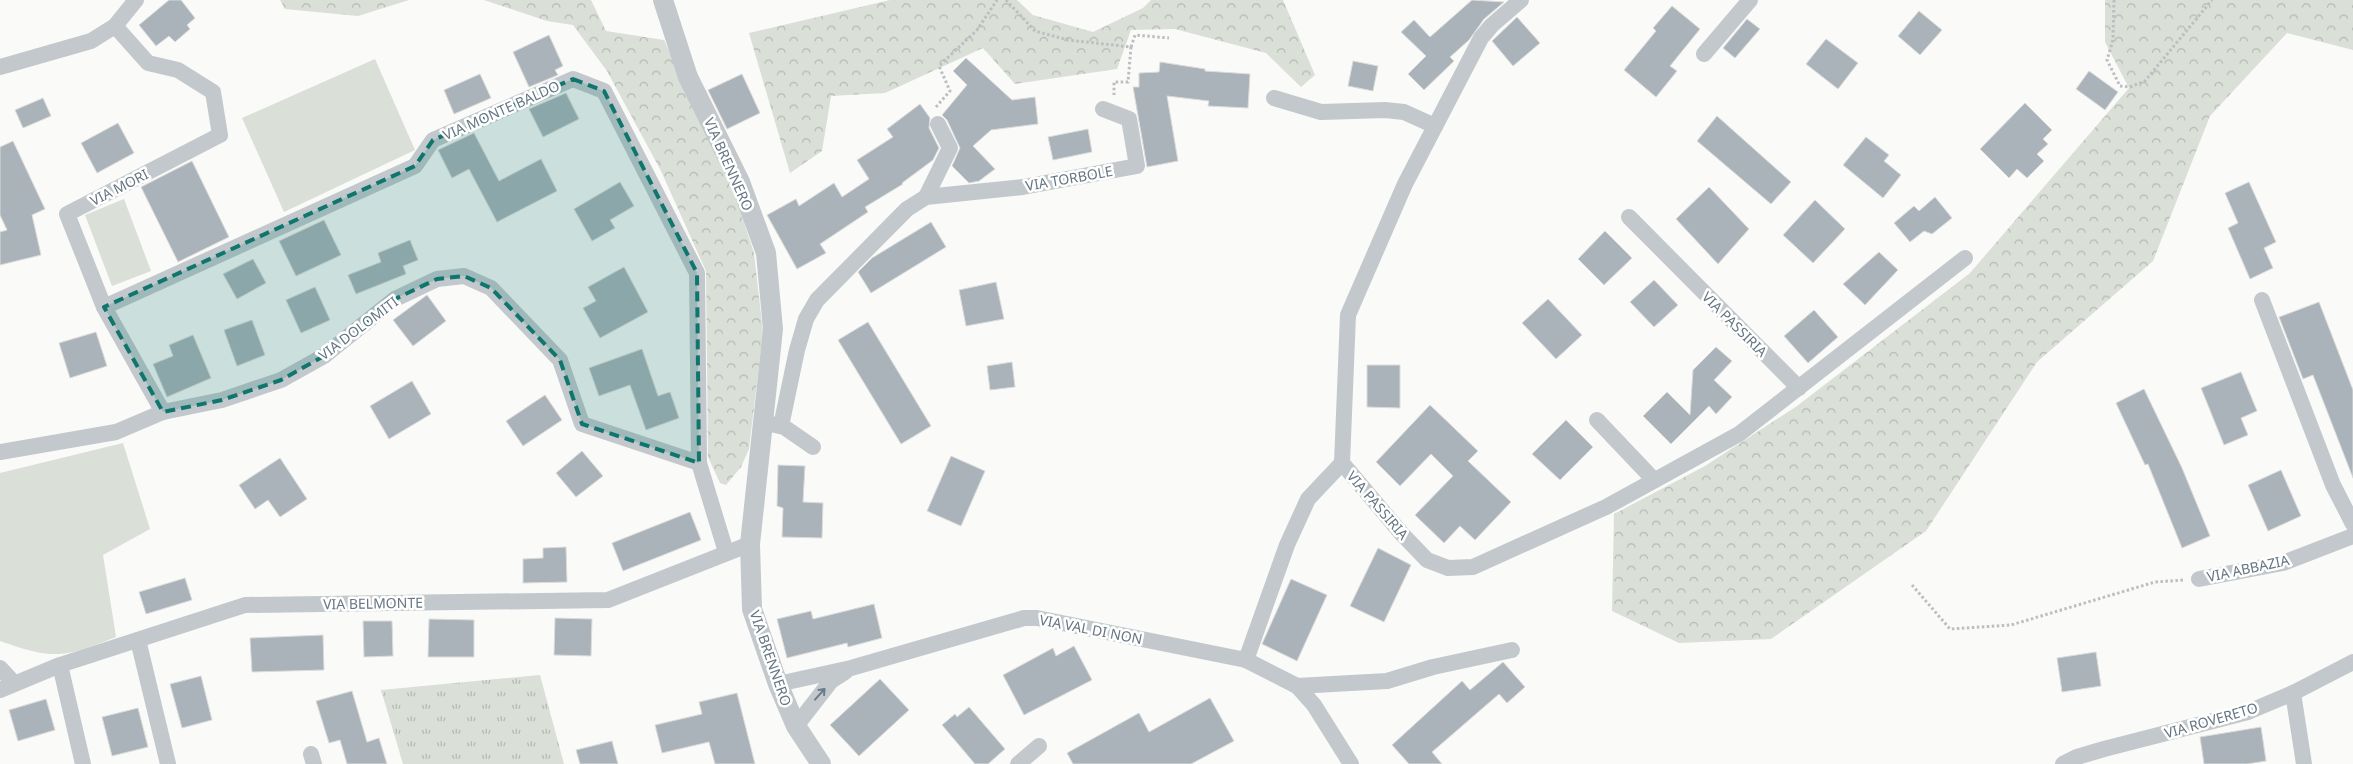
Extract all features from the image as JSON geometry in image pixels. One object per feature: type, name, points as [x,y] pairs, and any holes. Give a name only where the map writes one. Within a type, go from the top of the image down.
[{"type":"street","points":[[0,67],[91,41],[115,26],[136,0]]},
{"type":"street","name":"VIA BRENNERO","points":[[662,0],[688,77],[740,182],[766,253],[773,329],[772,424],[750,544],[752,609],[778,684],[796,726],[821,764]]},
{"type":"street","name":"VIA PASSIRIA","points":[[1521,0],[1480,38],[1405,184],[1348,315],[1342,463],[1402,534],[1427,560],[1448,568],[1472,567],[1606,507],[1739,434],[1965,258]]},
{"type":"street","points":[[1704,54],[1750,0]]},
{"type":"street","name":"VIA MORI","points":[[115,26],[148,63],[178,70],[213,92],[220,135],[67,214],[104,308],[163,412]]},
{"type":"street","name":"VIA MONTE BALDO","points":[[104,308],[415,166],[433,140],[573,79],[604,91],[697,273],[699,463]]},
{"type":"street","points":[[1274,98],[1321,112],[1385,110],[1404,112],[1435,126]]},
{"type":"street","name":"VIA TORBOLE","points":[[772,424],[806,319],[817,300],[907,209],[926,197],[1023,187],[1137,166],[1129,119],[1109,111]]},
{"type":"street","points":[[926,197],[950,148],[938,124]]},
{"type":"street","name":"VIA PASSIRIA","points":[[1629,218],[1799,388]]},
{"type":"street","name":"VIA DOLOMITI","points":[[0,452],[116,432],[163,412],[222,400],[281,380],[324,356],[395,299],[437,279],[464,276],[491,288],[560,360],[582,424],[699,463]]},
{"type":"street","points":[[2262,300],[2333,485],[2353,524]]},
{"type":"street","points":[[1597,420],[1654,480]]},
{"type":"street","points":[[772,424],[813,447]]},
{"type":"street","points":[[699,463],[726,552]]},
{"type":"street","points":[[1246,660],[1287,545],[1308,499],[1342,463]]},
{"type":"street","name":"VIA ABBAZIA","points":[[2199,579],[2283,562],[2353,536]]},
{"type":"street","name":"VIA BELMONTE","points":[[7,686],[60,665],[245,605],[608,600],[750,544]]},
{"type":"street","name":"VIA VAL DI NON","points":[[778,684],[851,668],[1024,618],[1036,618],[1246,660],[1297,686],[1314,705],[1351,764]]},
{"type":"street","points":[[138,640],[168,764]]},
{"type":"street","points":[[1297,686],[1388,681],[1433,667],[1512,650]]},
{"type":"street","name":"VIA ROVERETO","points":[[2063,764],[2077,756],[2248,712],[2293,693],[2353,662]]},
{"type":"street","points":[[60,665],[82,764]]},
{"type":"street","points":[[0,668],[7,686]]},
{"type":"street","name":"VIA VAL DI NON","points":[[796,726],[831,682],[851,668]]},
{"type":"street","points":[[2293,693],[2304,764]]},
{"type":"street","points":[[1018,764],[1039,746]]},
{"type":"path","points":[[938,124],[932,111],[950,91],[939,66],[977,30],[997,0]]},
{"type":"path","points":[[1006,0],[1036,31],[1068,40],[1131,47]]},
{"type":"path","points":[[2114,0],[2113,40],[2107,60],[2120,86],[2130,87],[2145,81],[2212,0]]},
{"type":"path","points":[[1109,111],[1114,82],[1128,82],[1131,47],[1135,35],[1169,38]]},
{"type":"path","points":[[1912,584],[1950,629],[2012,625],[2155,582],[2199,579]]},
{"type":"highlighted area","points":[[573,79],[604,91],[697,273],[699,463],[582,424],[560,360],[491,288],[464,276],[437,279],[395,299],[324,356],[281,380],[222,400],[163,412],[104,307],[415,166],[433,140]]},
{"type":"green space","points":[[280,0],[409,0],[358,16],[285,9]]},
{"type":"green space","points":[[484,0],[591,0],[606,31],[664,40],[731,183],[754,253],[763,332],[749,449],[741,467],[726,485],[720,483],[708,457],[706,271],[661,171],[607,71],[573,25],[547,21]]},
{"type":"green space","points":[[890,0],[1017,0],[1033,15],[1093,32],[1143,8],[1151,0],[1283,0],[1315,75],[1301,87],[1266,53],[1175,29],[1131,30],[1117,69],[1015,84],[983,48],[885,93],[831,96],[822,151],[790,173],[749,33]]},
{"type":"green space","points":[[2105,0],[2353,0],[2353,50],[2287,33],[2210,116],[2153,261],[2037,362],[1926,531],[1771,639],[1679,643],[1612,611],[1614,514],[1705,466],[1797,406],[1970,273],[2129,88],[2105,42]]},
{"type":"green space","points":[[375,59],[415,150],[284,212],[242,118]]},
{"type":"green space","points":[[124,199],[151,271],[112,286],[85,215]]},
{"type":"green space","points":[[123,443],[150,529],[103,555],[116,637],[70,653],[58,654],[46,654],[0,641],[0,473]]},
{"type":"green space","points":[[540,675],[564,764],[403,764],[381,690]]},
{"type":"building","points":[[169,0],[181,0],[195,18],[187,25],[190,29],[175,42],[169,36],[156,46],[139,25]]},
{"type":"building","points":[[1472,0],[1504,2],[1484,19],[1469,40],[1450,57],[1454,61],[1424,90],[1408,74],[1426,56],[1401,32],[1414,20],[1430,37]]},
{"type":"building","points":[[1672,6],[1700,29],[1670,66],[1677,71],[1656,97],[1624,70],[1656,31],[1653,28]]},
{"type":"building","points":[[1919,11],[1942,30],[1920,55],[1898,36]]},
{"type":"building","points":[[1517,17],[1540,43],[1513,66],[1492,41]]},
{"type":"building","points":[[1747,19],[1760,29],[1735,58],[1723,48]]},
{"type":"building","points":[[549,35],[563,66],[555,70],[558,75],[529,87],[513,52]]},
{"type":"building","points":[[1826,39],[1858,63],[1838,89],[1806,64]]},
{"type":"building","points":[[966,58],[1012,100],[1035,97],[1038,124],[991,130],[973,146],[995,169],[979,181],[969,183],[952,166],[960,148],[947,120],[942,115],[967,85],[953,71]]},
{"type":"building","points":[[1353,61],[1378,66],[1373,91],[1348,86]]},
{"type":"building","points":[[1160,62],[1205,69],[1205,71],[1250,74],[1248,108],[1208,106],[1209,101],[1167,96],[1178,161],[1147,167],[1133,87],[1139,87],[1139,73],[1159,72]]},
{"type":"building","points":[[2089,71],[2118,92],[2105,110],[2076,89]]},
{"type":"building","points":[[480,74],[491,98],[454,114],[444,90]]},
{"type":"building","points":[[742,74],[760,113],[727,129],[708,90]]},
{"type":"building","points":[[566,93],[579,119],[543,137],[529,109]]},
{"type":"building","points":[[43,98],[51,116],[23,128],[15,110]]},
{"type":"building","points":[[2025,103],[2052,130],[2043,139],[2048,144],[2037,154],[2044,161],[2027,178],[2017,169],[2009,178],[1980,149]]},
{"type":"building","points":[[920,104],[930,118],[929,128],[939,148],[933,160],[903,184],[865,207],[868,212],[820,244],[826,253],[797,269],[767,215],[796,199],[799,206],[834,183],[842,197],[869,179],[857,160],[893,137],[887,129]]},
{"type":"building","points":[[1717,116],[1791,182],[1771,204],[1697,141]]},
{"type":"building","points":[[118,123],[134,153],[97,173],[81,143]]},
{"type":"building","points":[[1088,129],[1092,152],[1053,160],[1048,137]]},
{"type":"building","points":[[474,133],[499,181],[541,159],[557,191],[497,222],[469,169],[452,178],[438,150]]},
{"type":"building","points":[[1866,137],[1889,155],[1884,161],[1901,175],[1883,198],[1843,165]]},
{"type":"building","points":[[13,141],[45,209],[32,215],[41,255],[0,265],[0,232],[7,230],[0,215],[0,147]]},
{"type":"building","points":[[192,161],[229,237],[178,262],[141,187]]},
{"type":"building","points":[[620,182],[634,206],[610,220],[615,228],[592,241],[574,209]]},
{"type":"building","points":[[2249,182],[2276,242],[2264,248],[2273,268],[2250,279],[2228,228],[2238,223],[2225,193]]},
{"type":"building","points":[[1709,187],[1749,229],[1718,264],[1676,219]]},
{"type":"building","points":[[1935,197],[1952,218],[1932,234],[1924,231],[1910,242],[1894,223],[1914,206],[1919,211]]},
{"type":"building","points":[[1815,200],[1845,229],[1813,263],[1783,235]]},
{"type":"building","points":[[324,220],[341,255],[296,276],[279,241]]},
{"type":"building","points":[[931,222],[946,247],[871,293],[858,272],[872,258]]},
{"type":"building","points":[[1605,231],[1632,258],[1604,285],[1578,259]]},
{"type":"building","points":[[410,240],[418,260],[403,266],[406,274],[356,294],[348,275],[381,262],[378,253]]},
{"type":"building","points":[[1879,252],[1898,270],[1865,305],[1843,284]]},
{"type":"building","points":[[253,259],[266,283],[237,299],[223,274]]},
{"type":"building","points":[[624,267],[648,312],[600,338],[583,308],[596,301],[588,287]]},
{"type":"building","points":[[1654,280],[1678,305],[1654,327],[1630,302]]},
{"type":"building","points":[[996,282],[1004,319],[966,326],[959,290]]},
{"type":"building","points":[[315,287],[330,320],[301,333],[286,300]]},
{"type":"building","points":[[427,295],[446,321],[413,346],[393,320]]},
{"type":"building","points":[[1548,299],[1582,335],[1556,359],[1522,323]]},
{"type":"building","points":[[2319,302],[2353,390],[2353,478],[2313,375],[2303,379],[2279,317]]},
{"type":"building","points":[[1814,310],[1838,337],[1808,363],[1784,336]]},
{"type":"building","points":[[252,320],[265,355],[237,366],[224,330]]},
{"type":"building","points":[[868,322],[931,426],[901,444],[838,340]]},
{"type":"building","points":[[96,332],[107,366],[70,378],[59,343]]},
{"type":"building","points":[[193,335],[211,378],[167,397],[153,364],[173,356],[169,345]]},
{"type":"building","points":[[1716,347],[1732,361],[1714,380],[1732,397],[1716,414],[1709,406],[1671,444],[1643,416],[1667,392],[1690,415],[1693,370]]},
{"type":"building","points":[[642,349],[658,396],[670,392],[679,418],[646,430],[630,385],[599,396],[589,368]]},
{"type":"building","points":[[1012,362],[1015,387],[990,390],[987,366]]},
{"type":"building","points":[[1367,365],[1400,365],[1400,408],[1367,407]]},
{"type":"building","points":[[2241,372],[2257,411],[2241,418],[2248,435],[2224,445],[2201,388]]},
{"type":"building","points":[[412,381],[431,414],[389,439],[370,406]]},
{"type":"building","points":[[2144,389],[2182,468],[2210,536],[2182,548],[2148,464],[2145,465],[2116,403]]},
{"type":"building","points":[[545,395],[562,420],[523,446],[506,421]]},
{"type":"building","points":[[1430,405],[1478,451],[1468,461],[1511,502],[1475,540],[1460,526],[1444,543],[1415,515],[1453,476],[1431,454],[1400,486],[1376,462]]},
{"type":"building","points":[[1566,420],[1593,447],[1560,480],[1532,454]]},
{"type":"building","points":[[582,451],[603,476],[576,497],[556,473]]},
{"type":"building","points":[[951,456],[985,471],[961,526],[927,511]]},
{"type":"building","points":[[280,458],[307,499],[280,517],[268,500],[255,509],[239,485]]},
{"type":"building","points":[[778,465],[805,466],[803,502],[823,503],[822,538],[782,537],[783,508],[777,506]]},
{"type":"building","points":[[2281,470],[2301,516],[2268,531],[2248,485]]},
{"type":"building","points":[[690,512],[701,540],[623,571],[612,543]]},
{"type":"building","points":[[566,547],[567,582],[523,583],[523,559],[543,558],[543,548]]},
{"type":"building","points":[[1378,548],[1411,565],[1384,622],[1350,606]]},
{"type":"building","points":[[185,578],[192,600],[146,614],[139,592]]},
{"type":"building","points":[[1291,579],[1327,595],[1297,661],[1262,644]]},
{"type":"building","points":[[874,604],[882,638],[848,647],[847,643],[787,658],[777,619],[811,611],[813,619]]},
{"type":"building","points":[[555,618],[592,619],[591,656],[554,655]]},
{"type":"building","points":[[429,619],[474,620],[474,657],[428,657]]},
{"type":"building","points":[[363,621],[392,621],[393,656],[364,657]]},
{"type":"building","points":[[323,635],[324,670],[252,672],[250,638]]},
{"type":"building","points":[[1074,646],[1092,680],[1024,715],[1003,675],[1053,648],[1056,656]]},
{"type":"building","points":[[2096,652],[2101,686],[2062,692],[2057,658]]},
{"type":"building","points":[[1503,662],[1525,687],[1507,703],[1499,694],[1432,752],[1442,764],[1409,764],[1392,745],[1462,681],[1470,690]]},
{"type":"building","points":[[201,676],[212,720],[182,728],[170,684]]},
{"type":"building","points":[[880,679],[909,710],[859,756],[830,725]]},
{"type":"building","points":[[352,691],[367,742],[379,738],[387,764],[347,764],[340,740],[329,743],[316,701]]},
{"type":"building","points":[[737,693],[755,764],[715,764],[709,742],[662,753],[655,725],[702,714],[699,702]]},
{"type":"building","points":[[1210,698],[1234,741],[1191,764],[1073,764],[1067,753],[1139,713],[1149,732]]},
{"type":"building","points":[[46,699],[55,730],[18,741],[9,710]]},
{"type":"building","points":[[969,707],[1005,749],[988,764],[975,764],[942,725],[955,714],[957,717]]},
{"type":"building","points":[[138,708],[148,747],[112,756],[102,717]]},
{"type":"building","points":[[2261,727],[2266,761],[2247,764],[2204,764],[2200,737]]},
{"type":"building","points":[[612,741],[618,764],[580,764],[576,750]]}]
